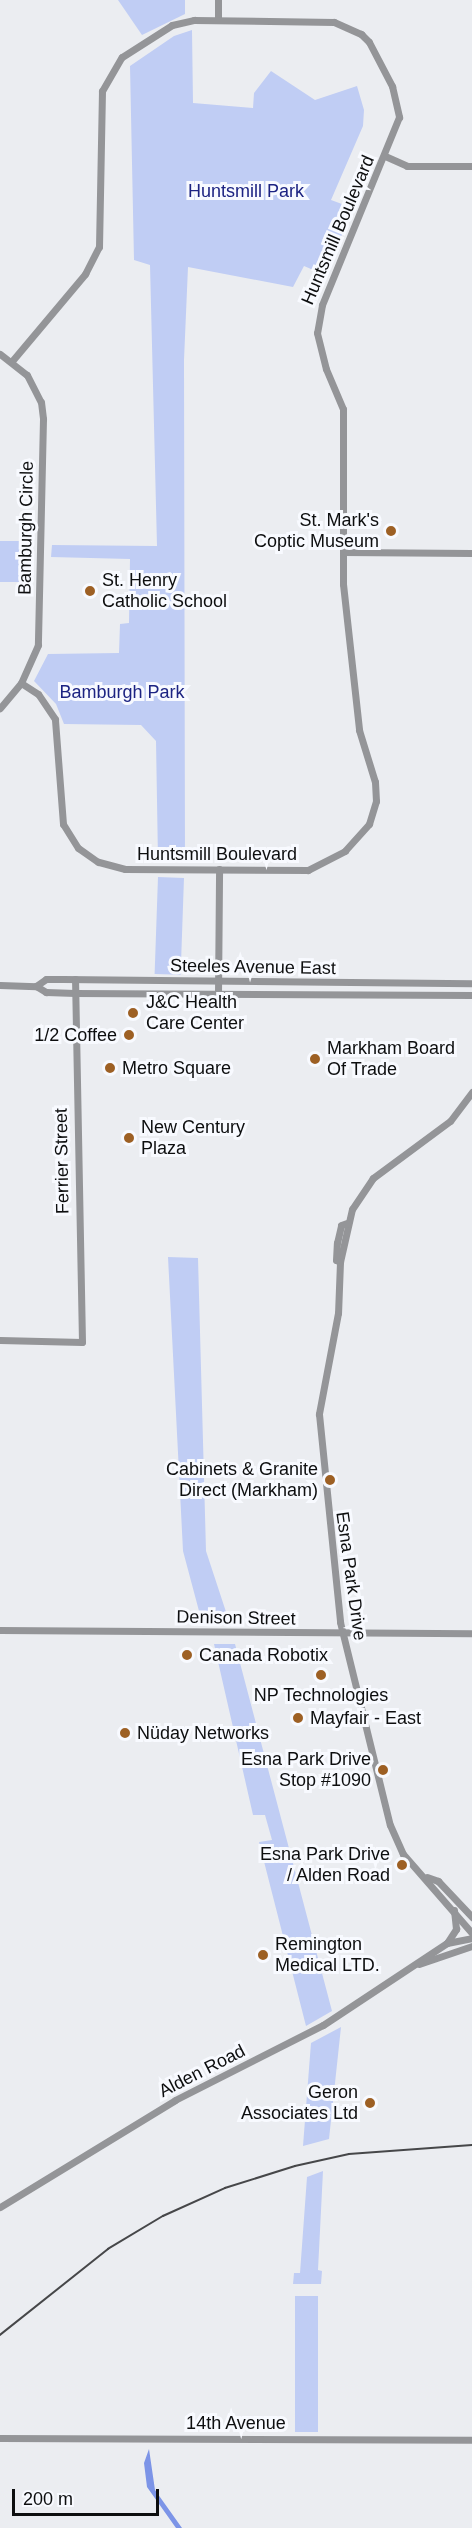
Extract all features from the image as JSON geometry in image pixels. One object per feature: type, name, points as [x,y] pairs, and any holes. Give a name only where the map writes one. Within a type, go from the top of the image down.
[{"type":"street","points":[[218,0],[218,19]]},
{"type":"street","name":"Huntsmill Boulevard","points":[[12,361],[86,274],[99,247],[102,91],[109,73],[128,52],[175,23],[218,19],[334,22],[361,33],[377,52],[398,103],[396,130],[317,317],[318,345],[344,409],[343,552],[355,705],[375,782],[376,801],[369,824],[359,840],[314,869],[118,868],[98,862],[78,848],[63,825],[55,719],[38,694],[21,683]]},
{"type":"street","points":[[384,156],[407,166],[472,166]]},
{"type":"street","name":"Bamburgh Circle","points":[[0,354],[12,361],[32,385],[43,419],[39,633],[33,659],[21,683],[0,708]]},
{"type":"street","points":[[343,552],[472,553]]},
{"type":"street","points":[[218,994],[219,869]]},
{"type":"street","name":"Steeles Avenue East","points":[[36,986],[46,979],[472,983]]},
{"type":"street","name":"Ferrier Street","points":[[0,1340],[82,1342],[75,979]]},
{"type":"street","name":"Steeles Avenue East","points":[[0,985],[36,986],[46,992],[75,993],[472,995]]},
{"type":"street","name":"Esna Park Drive","points":[[472,1092],[450,1121],[369,1183],[347,1223],[340,1262],[338,1313],[321,1389],[319,1427],[342,1634],[395,1839],[403,1854],[427,1877],[472,1933]]},
{"type":"street","name":"Denison Street","points":[[0,1630],[342,1634],[472,1633]]},
{"type":"street","name":"Esna Park Drive","points":[[427,1877],[438,1881],[472,1917]]},
{"type":"street","points":[[447,1942],[456,1929],[453,1907]]},
{"type":"street","name":"Alden Road","points":[[0,2207],[168,2104],[323,2025],[419,1964],[447,1942],[472,1938]]},
{"type":"street","name":"Alden Road","points":[[419,1964],[472,1946]]},
{"type":"street","name":"14th Avenue","points":[[0,2438],[472,2440]]},
{"type":"green space","points":[[118,0],[185,0],[185,14],[142,35]]},
{"type":"green space","name":"Huntsmill Park","points":[[192,30],[193,103],[253,108],[254,93],[271,71],[315,100],[357,86],[364,110],[363,126],[331,200],[353,208],[325,275],[304,266],[293,287],[188,267],[184,360],[185,861],[158,860],[156,741],[141,725],[64,724],[56,704],[34,681],[48,654],[119,653],[120,624],[129,623],[130,559],[51,557],[52,545],[157,546],[150,265],[134,260],[130,66],[174,36]]},
{"type":"green space","points":[[0,541],[30,541],[29,555],[21,556],[20,582],[0,582]]},
{"type":"green space","points":[[158,877],[184,878],[181,975],[155,974]]},
{"type":"green space","points":[[168,1257],[198,1258],[206,1551],[229,1621],[203,1626],[183,1551]]},
{"type":"green space","points":[[214,1644],[235,1644],[332,2011],[306,2026],[259,1842],[272,1840],[265,1815],[253,1815]]},
{"type":"green space","points":[[341,2027],[329,2139],[303,2146],[311,2043]]},
{"type":"green space","points":[[323,2171],[318,2270],[322,2271],[321,2284],[293,2284],[294,2273],[300,2273],[307,2177]]},
{"type":"green space","points":[[295,2296],[318,2296],[318,2432],[295,2432]]},
{"type":"water","points":[[149,2449],[155,2490],[182,2528],[176,2528],[147,2487],[144,2463]]},
{"type":"railway","points":[[0,2335],[108,2249],[163,2216],[225,2188],[295,2166],[349,2154],[472,2145]]},
{"type":"place","name":"St. Mark's Coptic Museum","points":[[391,531]]},
{"type":"place","name":"St. Henry Catholic School","points":[[90,591]]},
{"type":"place","name":"J&C Health Care Center","points":[[133,1013]]},
{"type":"place","name":"1/2 Coffee","points":[[129,1035]]},
{"type":"place","name":"Markham Board Of Trade","points":[[315,1059]]},
{"type":"place","name":"Metro Square","points":[[110,1068]]},
{"type":"place","name":"New Century Plaza","points":[[129,1138]]},
{"type":"place","name":"Cabinets & Granite Direct (Markham)","points":[[330,1480]]},
{"type":"place","name":"Canada Robotix","points":[[187,1655]]},
{"type":"place","name":"NP Technologies","points":[[321,1675]]},
{"type":"place","name":"Mayfair - East","points":[[298,1718]]},
{"type":"place","name":"Nüday Networks","points":[[125,1733]]},
{"type":"place","name":"Esna Park Drive Stop #1090","points":[[383,1770]]},
{"type":"place","name":"Esna Park Drive / Alden Road","points":[[402,1865]]},
{"type":"place","name":"Remington Medical LTD.","points":[[263,1955]]},
{"type":"place","name":"Geron Associates Ltd","points":[[370,2103]]},
{"type":"park label","name":"Bamburgh Park","points":[[122,692]]}]
